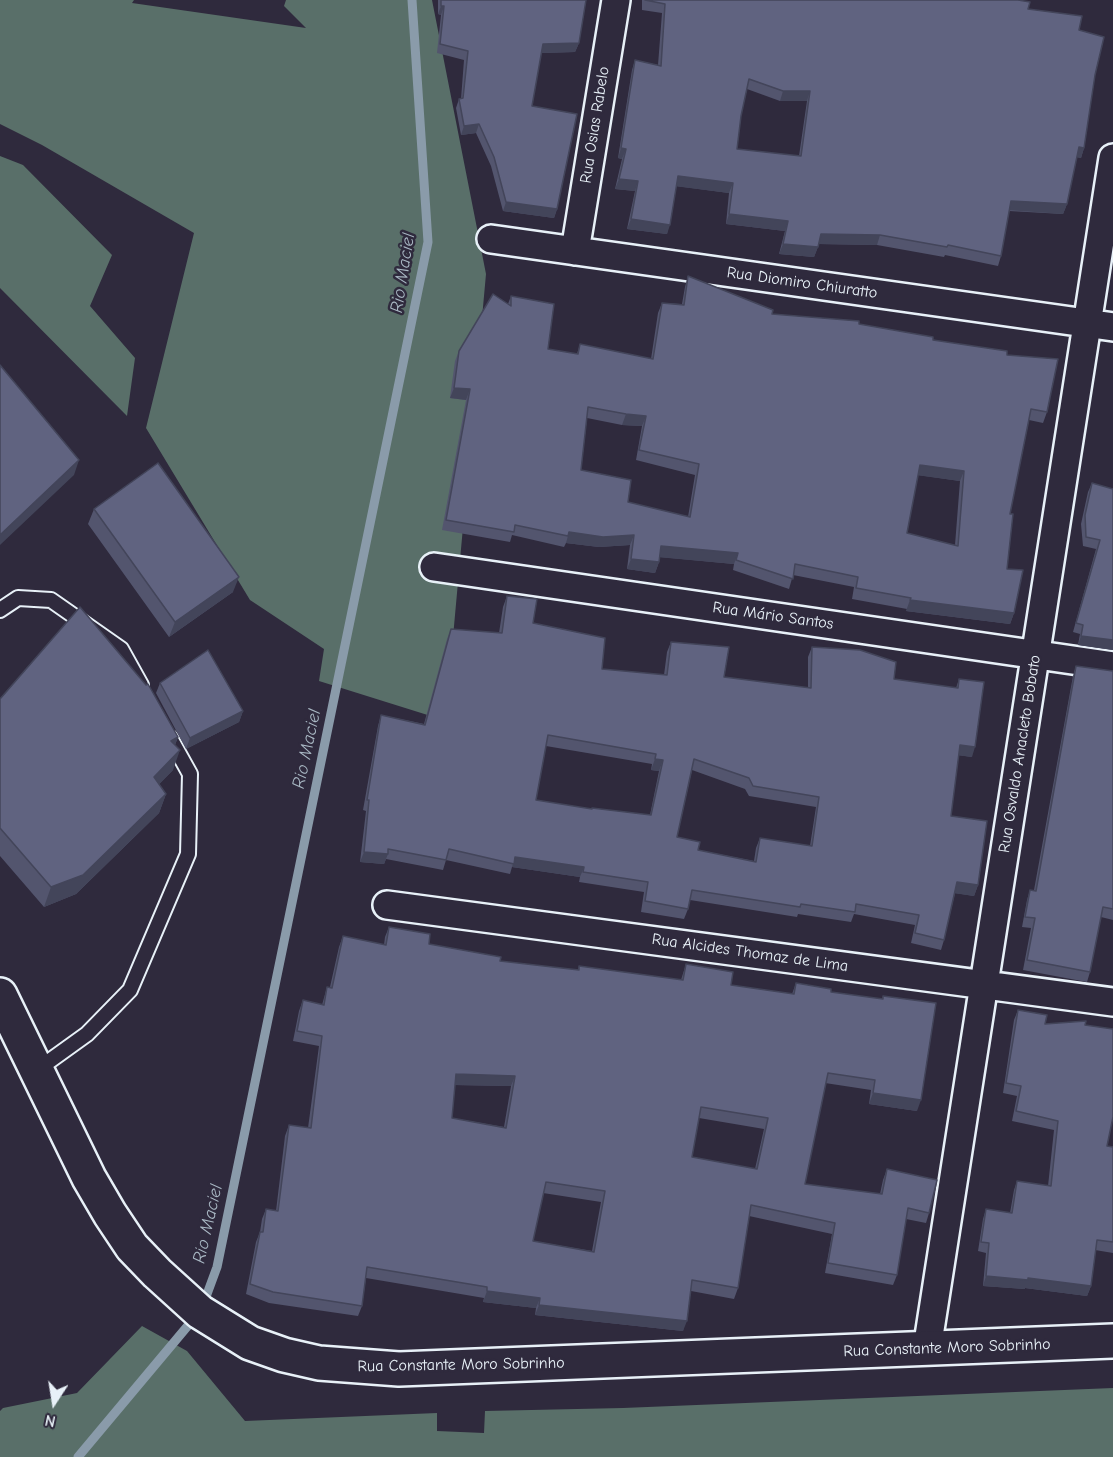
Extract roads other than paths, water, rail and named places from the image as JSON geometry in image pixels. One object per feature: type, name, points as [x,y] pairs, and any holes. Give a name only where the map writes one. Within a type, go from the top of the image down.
[{"type":"main road","name":"Rua Constante Moro Sobrinho","points":[[0,995],[89,1178],[132,1246],[179,1294],[222,1326],[250,1343],[284,1355],[356,1368],[399,1369],[1113,1341]]},
{"type":"street","name":"Rua Osias Rabelo","points":[[575,251],[616,0]]},
{"type":"street","name":"Rua Osvaldo Anacleto Bobato","points":[[927,1349],[1036,654],[1100,326],[1113,158]]},
{"type":"street","name":"Rua Diomiro Chiuratto","points":[[491,239],[1100,326]]},
{"type":"street","name":"Rua Mário Santos","points":[[434,567],[1113,666]]},
{"type":"street","name":"Rua Alcides Thomaz de Lima","points":[[387,905],[1113,1002]]},
{"type":"lane","points":[[0,610],[18,598],[51,600],[121,648],[150,701]]},
{"type":"lane","points":[[36,1070],[87,1034],[130,990],[188,854],[190,774],[162,722]]},
{"type":"waterway","name":"Rio Maciel","points":[[203,1305],[217,1267],[428,242],[412,0]]},
{"type":"waterway","name":"Rio Maciel","points":[[78,1457],[196,1316]]}]
